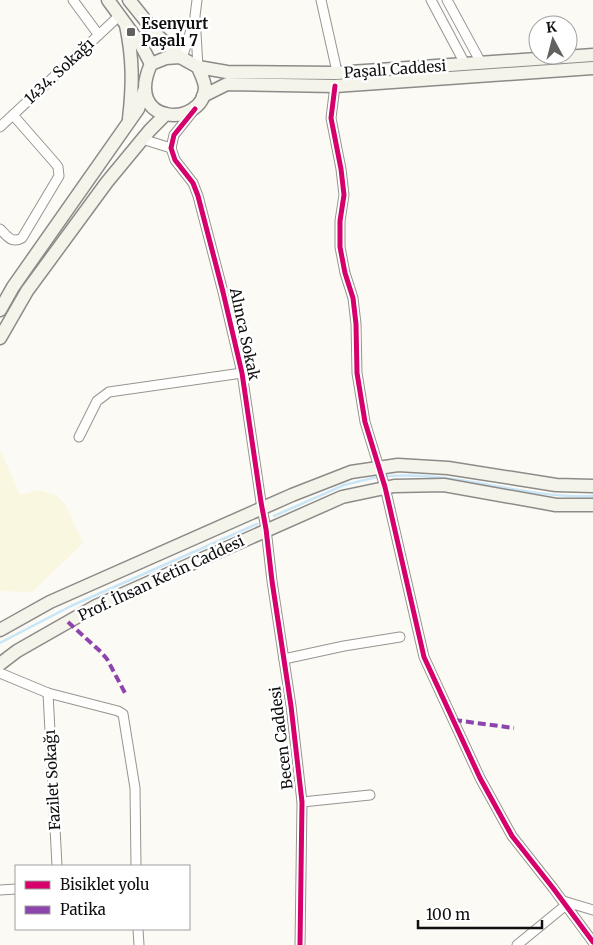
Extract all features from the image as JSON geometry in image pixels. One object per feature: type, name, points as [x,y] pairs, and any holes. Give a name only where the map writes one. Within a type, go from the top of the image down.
[{"type":"street","points":[[73,0],[98,34]]},
{"type":"street","points":[[108,0],[141,45],[151,64]]},
{"type":"street","points":[[129,0],[158,36],[181,58],[198,67]]},
{"type":"street","points":[[142,139],[171,148],[174,135],[203,96],[205,88],[198,67],[195,16],[197,0]]},
{"type":"street","points":[[321,0],[336,70]]},
{"type":"street","points":[[431,0],[463,60],[463,65]]},
{"type":"street","points":[[447,0],[479,59],[479,63]]},
{"type":"street","points":[[181,58],[195,16]]},
{"type":"street","points":[[123,20],[131,49],[133,86],[129,123]]},
{"type":"street","name":"1434. Sokağı","points":[[0,127],[98,34],[123,20]]},
{"type":"street","name":"Paşalı Caddesi","points":[[198,67],[227,72],[336,70],[463,65],[593,55]]},
{"type":"street","points":[[0,310],[13,287],[138,109],[144,91],[145,76],[151,64],[166,58],[181,58]]},
{"type":"street","name":"Paşalı Caddesi","points":[[203,96],[227,84],[335,86],[593,68]]},
{"type":"street","points":[[335,86],[331,118],[344,195],[340,221],[340,247],[356,324],[357,373],[365,422],[386,488],[424,657],[480,778],[512,836],[593,942]]},
{"type":"street","points":[[144,91],[150,106],[163,114],[181,114],[195,108]]},
{"type":"street","points":[[0,338],[27,290],[107,182],[142,139],[166,114]]},
{"type":"street","points":[[0,229],[12,240],[17,241],[22,238],[59,176],[58,167],[55,163],[12,115]]},
{"type":"street","name":"Alınca Sokak","points":[[171,148],[175,160],[193,183],[198,196],[223,292],[242,373],[266,529]]},
{"type":"street","points":[[78,437],[97,401],[109,392],[242,373]]},
{"type":"street","name":"Prof. İhsan Ketin Caddesi","points":[[0,630],[50,602],[262,508],[351,472],[398,465],[448,468],[556,485],[593,486]]},
{"type":"street","name":"Prof. İhsan Ketin Caddesi","points":[[0,664],[17,651],[96,606],[266,529],[342,497],[394,486],[444,485],[556,505],[593,505]]},
{"type":"street","name":"Becen Caddesi","points":[[266,529],[291,706],[302,802],[300,945]]},
{"type":"street","points":[[284,659],[400,636]]},
{"type":"street","points":[[0,673],[48,693],[118,710],[123,714],[135,788],[136,865]]},
{"type":"street","name":"Fazilet Sokağı","points":[[48,693],[56,865]]},
{"type":"street","points":[[302,802],[370,795]]},
{"type":"street","points":[[0,890],[15,889]]},
{"type":"street","points":[[564,903],[593,910]]},
{"type":"street","points":[[517,945],[564,903]]},
{"type":"street","points":[[138,930],[138,945]]},
{"type":"shaded area","points":[[0,450],[20,495],[38,490],[56,495],[65,504],[83,543],[32,592],[0,591]]},
{"type":"waterway","points":[[388,476],[439,477],[516,490],[567,496],[593,496]]},
{"type":"waterway","points":[[274,516],[344,485],[377,477]]},
{"type":"waterway","points":[[0,643],[71,606],[257,524]]},
{"type":"marked path","points":[[68,622],[107,659],[125,693]]},
{"type":"marked path","points":[[454,720],[514,728]]},
{"type":"cycle path","points":[[335,86],[331,118],[344,195],[340,221],[340,247],[345,273],[353,298],[356,324],[357,373],[365,422],[385,487],[424,657],[480,778],[512,836],[593,942]]},
{"type":"cycle path","points":[[195,109],[174,135],[171,148],[175,160],[193,183],[198,196],[242,373],[291,706],[302,802],[300,945]]},
{"type":"place","name":"Esenyurt Paşalı 7","points":[[131,32]]}]
